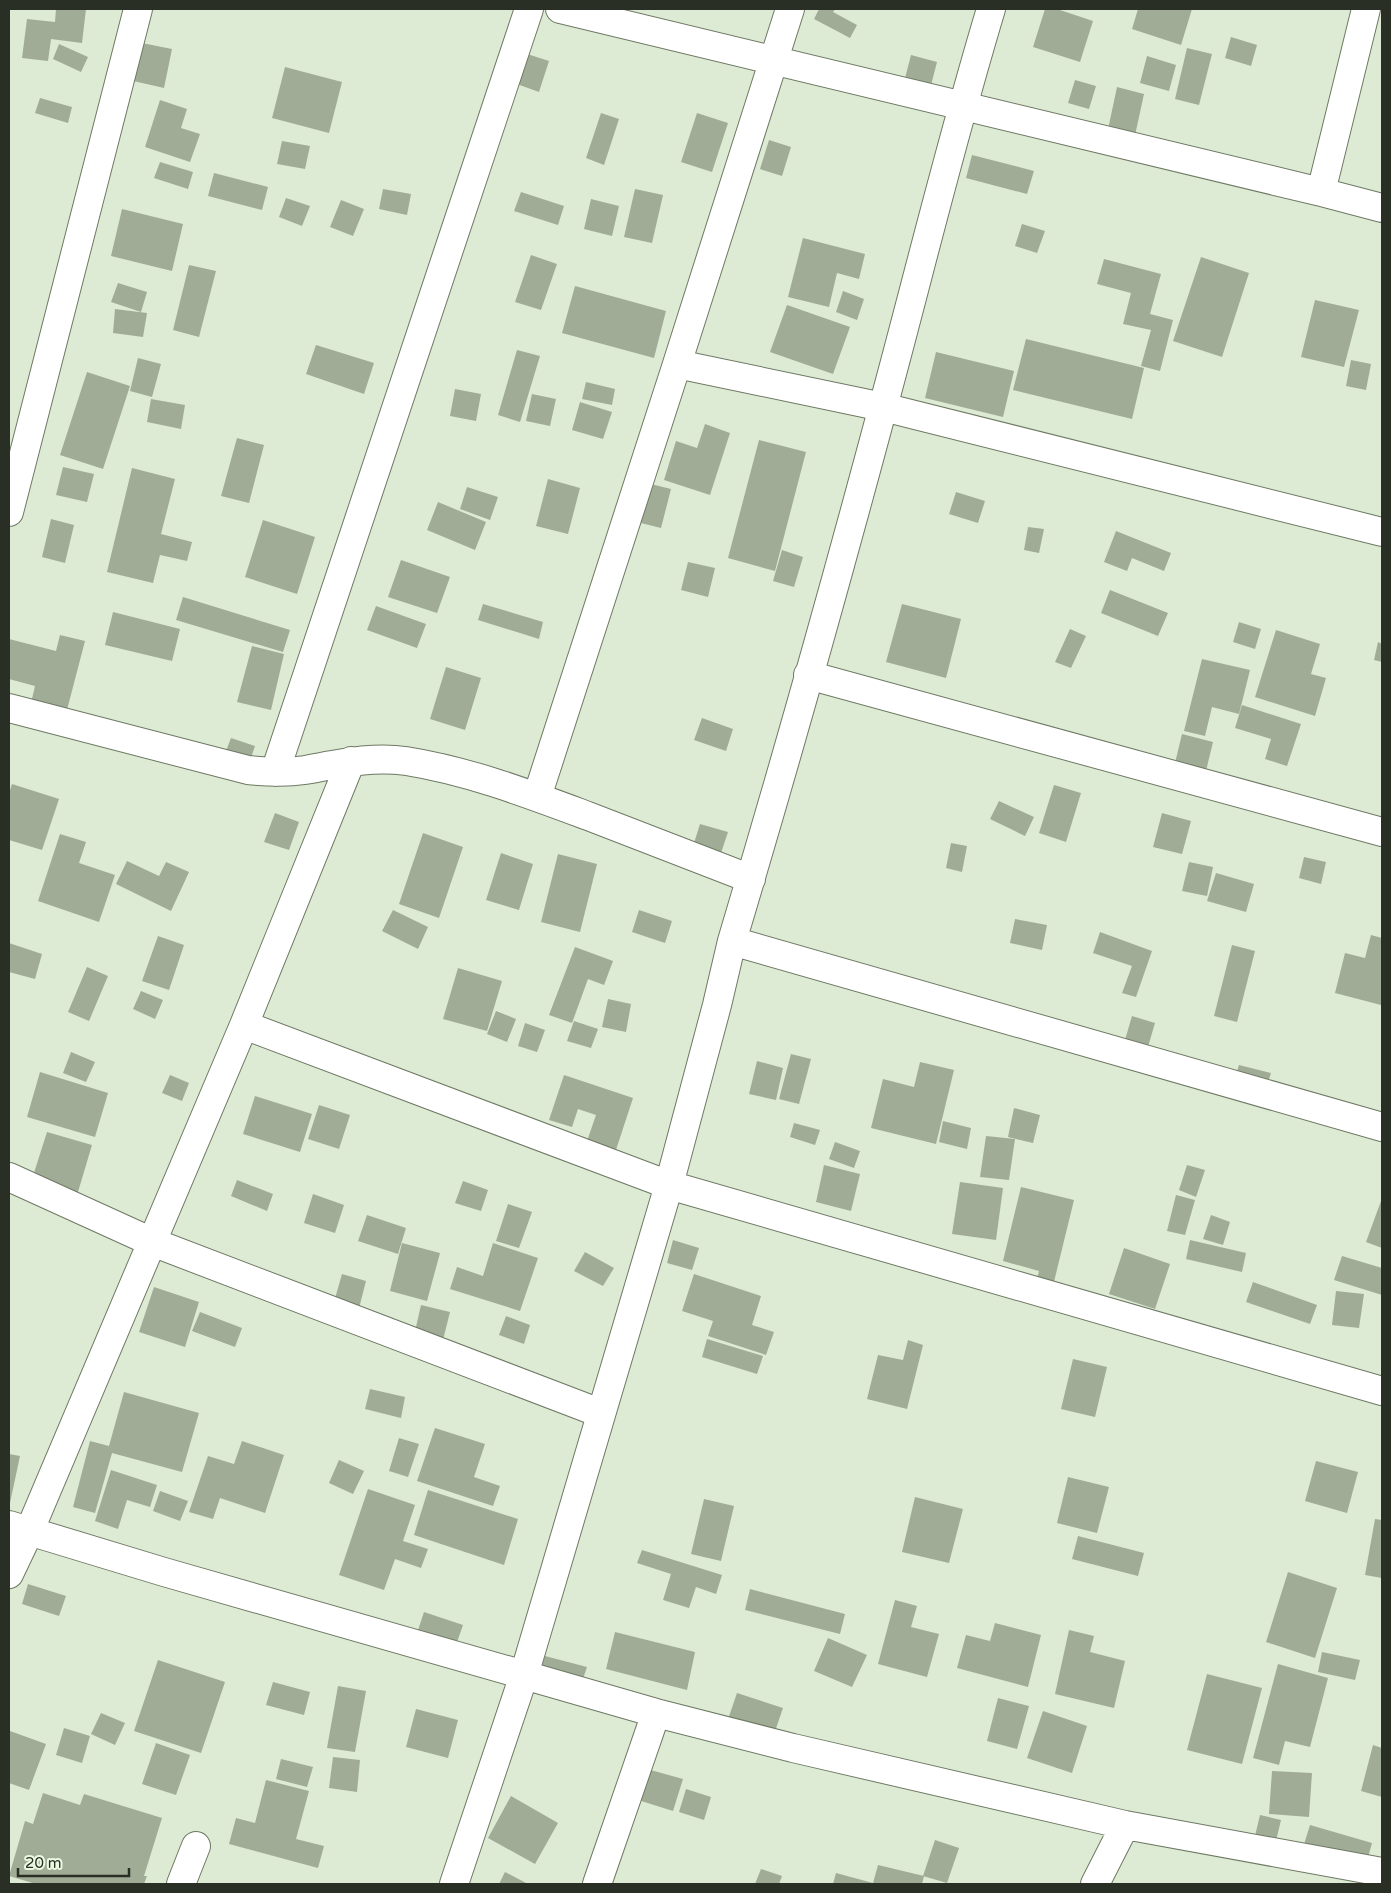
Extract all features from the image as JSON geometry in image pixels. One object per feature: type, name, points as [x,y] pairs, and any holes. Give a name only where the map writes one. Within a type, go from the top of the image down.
[{"type":"street","points":[[9,512],[138,9]]},
{"type":"street","points":[[275,772],[529,9]]},
{"type":"street","points":[[560,9],[1382,208]]},
{"type":"street","points":[[537,797],[677,364],[772,59],[790,9]]},
{"type":"street","points":[[454,1884],[524,1675],[669,1185],[732,941],[883,407],[962,105],[991,9]]},
{"type":"street","points":[[1321,192],[1366,9]]},
{"type":"street","points":[[677,364],[883,407],[1382,532]]},
{"type":"street","points":[[808,675],[1382,832]]},
{"type":"street","points":[[9,710],[248,770],[275,772],[303,770],[351,761],[377,759],[405,761],[461,773],[537,797],[751,879]]},
{"type":"street","points":[[9,1574],[19,1528],[152,1242],[244,1025],[351,761]]},
{"type":"street","points":[[732,941],[1382,1127]]},
{"type":"street","points":[[244,1025],[669,1185],[1382,1391]]},
{"type":"street","points":[[9,1177],[152,1242],[600,1413]]},
{"type":"street","points":[[19,1528],[164,1572],[656,1713],[794,1748],[1125,1825],[1382,1872]]},
{"type":"street","points":[[597,1884],[656,1713]]},
{"type":"street","points":[[1095,1884],[1125,1825]]},
{"type":"street","points":[[181,1884],[196,1846]]},
{"type":"building","points":[[56,9],[86,9],[82,43],[51,39],[48,61],[22,58],[27,19],[55,22]]},
{"type":"building","points":[[819,9],[835,9],[833,12],[857,25],[850,38],[814,19]]},
{"type":"building","points":[[1045,9],[1057,9],[1093,21],[1080,62],[1033,47]]},
{"type":"building","points":[[1138,9],[1192,9],[1181,45],[1132,29]]},
{"type":"building","points":[[1231,37],[1257,45],[1251,66],[1225,58]]},
{"type":"building","points":[[137,42],[172,49],[164,88],[129,80]]},
{"type":"building","points":[[59,44],[88,57],[81,72],[53,59]]},
{"type":"building","points":[[1187,48],[1212,54],[1199,105],[1175,99]]},
{"type":"building","points":[[524,53],[549,61],[539,92],[514,83]]},
{"type":"building","points":[[911,55],[937,62],[930,89],[904,82]]},
{"type":"building","points":[[1147,56],[1176,65],[1169,91],[1140,83]]},
{"type":"building","points":[[285,67],[342,82],[329,133],[272,118]]},
{"type":"building","points":[[1075,80],[1096,86],[1089,109],[1068,103]]},
{"type":"building","points":[[1117,87],[1144,94],[1134,140],[1107,134]]},
{"type":"building","points":[[40,98],[72,107],[68,123],[35,113]]},
{"type":"building","points":[[160,100],[187,109],[181,128],[200,134],[190,162],[145,147]]},
{"type":"building","points":[[601,113],[619,119],[604,165],[586,158]]},
{"type":"building","points":[[697,113],[728,123],[712,172],[681,162]]},
{"type":"building","points":[[769,140],[791,147],[782,176],[760,169]]},
{"type":"building","points":[[282,141],[310,146],[305,169],[277,164]]},
{"type":"building","points":[[972,155],[1034,171],[1027,194],[966,178]]},
{"type":"building","points":[[160,162],[193,172],[188,189],[154,178]]},
{"type":"building","points":[[214,173],[268,187],[262,210],[208,196]]},
{"type":"building","points":[[383,189],[411,194],[407,215],[379,209]]},
{"type":"building","points":[[635,189],[663,195],[652,243],[624,237]]},
{"type":"building","points":[[521,192],[564,206],[558,225],[514,211]]},
{"type":"building","points":[[286,198],[310,206],[302,226],[279,217]]},
{"type":"building","points":[[591,199],[619,206],[612,236],[584,229]]},
{"type":"building","points":[[341,200],[364,209],[353,236],[330,227]]},
{"type":"building","points":[[122,209],[183,224],[172,271],[111,256]]},
{"type":"building","points":[[1022,224],[1045,231],[1037,253],[1015,246]]},
{"type":"building","points":[[803,238],[865,254],[859,279],[837,273],[829,307],[788,297]]},
{"type":"building","points":[[531,255],[557,264],[541,310],[515,302]]},
{"type":"building","points":[[1201,257],[1249,273],[1222,357],[1173,341]]},
{"type":"building","points":[[1104,259],[1161,274],[1150,314],[1173,320],[1160,371],[1141,366],[1151,330],[1123,324],[1131,293],[1097,284]]},
{"type":"building","points":[[189,265],[216,271],[199,337],[173,330]]},
{"type":"building","points":[[118,283],[147,292],[141,312],[111,302]]},
{"type":"building","points":[[575,286],[666,311],[654,358],[562,333]]},
{"type":"building","points":[[843,291],[864,299],[857,320],[836,312]]},
{"type":"building","points":[[1315,300],[1359,310],[1344,367],[1301,357]]},
{"type":"building","points":[[787,305],[850,327],[833,374],[770,352]]},
{"type":"building","points":[[115,309],[147,313],[143,337],[113,333]]},
{"type":"building","points":[[1026,339],[1144,368],[1132,419],[1013,390]]},
{"type":"building","points":[[316,345],[374,363],[364,394],[306,374]]},
{"type":"building","points":[[517,350],[540,356],[520,422],[498,415]]},
{"type":"building","points":[[936,352],[1014,371],[1003,417],[925,398]]},
{"type":"building","points":[[138,358],[161,364],[152,397],[130,391]]},
{"type":"building","points":[[1351,360],[1371,364],[1366,390],[1346,386]]},
{"type":"building","points":[[87,372],[130,386],[103,469],[60,455]]},
{"type":"building","points":[[586,382],[615,389],[612,405],[582,399]]},
{"type":"building","points":[[455,389],[481,394],[476,421],[450,416]]},
{"type":"building","points":[[532,394],[556,399],[550,426],[526,421]]},
{"type":"building","points":[[151,399],[185,405],[181,429],[147,422]]},
{"type":"building","points":[[580,402],[612,412],[603,439],[572,430]]},
{"type":"building","points":[[705,424],[730,433],[710,495],[664,480],[676,441],[697,448]]},
{"type":"building","points":[[237,438],[264,445],[249,503],[221,496]]},
{"type":"building","points":[[759,440],[806,452],[775,571],[728,558]]},
{"type":"building","points":[[63,467],[94,474],[87,502],[56,495]]},
{"type":"building","points":[[132,468],[175,479],[161,534],[192,542],[187,561],[160,555],[153,583],[107,572]]},
{"type":"building","points":[[548,479],[580,488],[568,534],[536,526]]},
{"type":"building","points":[[643,482],[671,489],[661,528],[633,521]]},
{"type":"building","points":[[467,487],[498,497],[490,520],[460,509]]},
{"type":"building","points":[[956,492],[985,501],[978,523],[949,514]]},
{"type":"building","points":[[438,502],[486,522],[475,550],[427,530]]},
{"type":"building","points":[[51,519],[74,525],[65,563],[42,557]]},
{"type":"building","points":[[263,520],[315,537],[297,594],[245,577]]},
{"type":"building","points":[[1028,527],[1044,529],[1039,553],[1024,550]]},
{"type":"building","points":[[1116,531],[1171,553],[1164,571],[1132,558],[1127,571],[1104,562]]},
{"type":"building","points":[[782,550],[803,557],[794,587],[773,581]]},
{"type":"building","points":[[401,560],[450,577],[437,613],[388,597]]},
{"type":"building","points":[[688,562],[715,568],[708,597],[681,590]]},
{"type":"building","points":[[1110,590],[1168,613],[1158,636],[1101,613]]},
{"type":"building","points":[[183,597],[290,630],[283,652],[176,620]]},
{"type":"building","points":[[483,604],[543,622],[539,639],[478,620]]},
{"type":"building","points":[[902,604],[961,619],[946,678],[886,662]]},
{"type":"building","points":[[376,606],[426,624],[417,648],[367,630]]},
{"type":"building","points":[[113,612],[180,629],[172,661],[105,645]]},
{"type":"building","points":[[1239,622],[1261,629],[1255,649],[1233,642]]},
{"type":"building","points":[[1070,629],[1086,636],[1071,668],[1055,662]]},
{"type":"building","points":[[1276,630],[1320,644],[1311,674],[1326,678],[1315,716],[1255,697]]},
{"type":"building","points":[[60,635],[85,641],[62,729],[27,720],[35,686],[9,679],[9,639],[56,651]]},
{"type":"building","points":[[1378,642],[1382,644],[1382,662],[1374,660]]},
{"type":"building","points":[[252,646],[284,654],[271,710],[237,702]]},
{"type":"building","points":[[1202,659],[1250,670],[1239,714],[1212,707],[1205,736],[1184,731]]},
{"type":"building","points":[[446,667],[481,678],[465,730],[430,719]]},
{"type":"building","points":[[1242,705],[1301,724],[1287,766],[1265,759],[1271,739],[1235,728]]},
{"type":"building","points":[[702,718],[733,729],[726,751],[694,740]]},
{"type":"building","points":[[1182,734],[1213,742],[1206,771],[1175,763]]},
{"type":"building","points":[[231,738],[255,746],[244,778],[219,769]]},
{"type":"building","points":[[12,784],[59,799],[42,850],[9,840],[9,793]]},
{"type":"building","points":[[1054,785],[1081,793],[1066,842],[1039,833]]},
{"type":"building","points":[[999,801],[1034,817],[1025,836],[990,819]]},
{"type":"building","points":[[275,813],[299,822],[289,850],[264,842]]},
{"type":"building","points":[[1162,813],[1191,821],[1182,854],[1153,847]]},
{"type":"building","points":[[700,824],[728,832],[717,865],[690,856]]},
{"type":"building","points":[[423,833],[463,847],[439,918],[399,904]]},
{"type":"building","points":[[60,834],[86,842],[79,863],[115,875],[99,922],[38,901]]},
{"type":"building","points":[[951,843],[967,846],[962,872],[946,868]]},
{"type":"building","points":[[501,853],[533,864],[519,910],[486,900]]},
{"type":"building","points":[[558,854],[597,864],[580,932],[541,922]]},
{"type":"building","points":[[1304,857],[1326,862],[1321,884],[1299,878]]},
{"type":"building","points":[[127,861],[159,876],[166,862],[189,872],[171,911],[116,884]]},
{"type":"building","points":[[1189,862],[1213,867],[1207,896],[1182,891]]},
{"type":"building","points":[[1216,873],[1254,884],[1246,912],[1207,901]]},
{"type":"building","points":[[393,910],[428,927],[418,949],[382,931]]},
{"type":"building","points":[[639,910],[672,921],[665,943],[632,932]]},
{"type":"building","points":[[1015,919],[1047,925],[1042,950],[1010,943]]},
{"type":"building","points":[[1100,932],[1152,951],[1136,997],[1122,993],[1132,966],[1093,953]]},
{"type":"building","points":[[1371,935],[1382,938],[1381,1005],[1335,993],[1345,953],[1365,958]]},
{"type":"building","points":[[158,936],[184,945],[169,990],[142,981]]},
{"type":"building","points":[[9,943],[42,954],[35,979],[9,972]]},
{"type":"building","points":[[1232,945],[1255,951],[1237,1022],[1214,1016]]},
{"type":"building","points":[[575,947],[613,961],[604,985],[588,979],[572,1023],[549,1015]]},
{"type":"building","points":[[87,967],[108,976],[89,1021],[68,1012]]},
{"type":"building","points":[[458,968],[502,981],[487,1031],[443,1019]]},
{"type":"building","points":[[141,991],[163,1000],[155,1019],[133,1009]]},
{"type":"building","points":[[608,999],[631,1004],[626,1032],[602,1027]]},
{"type":"building","points":[[496,1011],[516,1019],[507,1042],[487,1034]]},
{"type":"building","points":[[1132,1016],[1155,1023],[1145,1057],[1122,1050]]},
{"type":"building","points":[[574,1021],[598,1029],[591,1048],[567,1041]]},
{"type":"building","points":[[525,1023],[545,1030],[537,1052],[518,1046]]},
{"type":"building","points":[[71,1052],[95,1062],[86,1082],[63,1073]]},
{"type":"building","points":[[791,1054],[811,1059],[799,1104],[779,1099]]},
{"type":"building","points":[[757,1061],[783,1068],[776,1100],[749,1094]]},
{"type":"building","points":[[920,1062],[954,1070],[936,1144],[871,1128],[883,1079],[914,1087]]},
{"type":"building","points":[[1239,1065],[1271,1073],[1265,1092],[1233,1084]]},
{"type":"building","points":[[40,1072],[108,1093],[95,1137],[27,1117]]},
{"type":"building","points":[[170,1075],[189,1083],[182,1101],[162,1093]]},
{"type":"building","points":[[564,1075],[633,1098],[614,1156],[585,1147],[596,1115],[578,1109],[572,1127],[549,1120]]},
{"type":"building","points":[[255,1096],[312,1114],[300,1152],[243,1134]]},
{"type":"building","points":[[319,1105],[350,1115],[339,1149],[308,1139]]},
{"type":"building","points":[[1014,1108],[1040,1115],[1033,1143],[1008,1137]]},
{"type":"building","points":[[943,1121],[971,1128],[967,1149],[939,1142]]},
{"type":"building","points":[[794,1123],[820,1130],[815,1145],[790,1137]]},
{"type":"building","points":[[47,1132],[92,1145],[72,1212],[9,1193],[9,1168],[33,1176]]},
{"type":"building","points":[[986,1136],[1015,1139],[1009,1180],[980,1177]]},
{"type":"building","points":[[835,1142],[860,1151],[854,1168],[829,1159]]},
{"type":"building","points":[[824,1165],[860,1174],[851,1211],[816,1202]]},
{"type":"building","points":[[1187,1165],[1205,1170],[1196,1197],[1179,1190]]},
{"type":"building","points":[[237,1180],[273,1194],[267,1211],[231,1196]]},
{"type":"building","points":[[463,1181],[488,1190],[481,1211],[455,1203]]},
{"type":"building","points":[[960,1182],[1003,1188],[996,1240],[952,1234]]},
{"type":"building","points":[[1021,1187],[1074,1200],[1051,1294],[1034,1291],[1039,1271],[1003,1261]]},
{"type":"building","points":[[313,1194],[344,1205],[335,1233],[304,1223]]},
{"type":"building","points":[[1176,1195],[1195,1200],[1185,1235],[1167,1231]]},
{"type":"building","points":[[1382,1202],[1382,1248],[1366,1242]]},
{"type":"building","points":[[508,1204],[532,1212],[519,1248],[496,1241]]},
{"type":"building","points":[[367,1215],[406,1228],[398,1254],[358,1241]]},
{"type":"building","points":[[1211,1215],[1230,1222],[1223,1245],[1203,1239]]},
{"type":"building","points":[[673,1240],[699,1248],[692,1270],[667,1263]]},
{"type":"building","points":[[1190,1240],[1246,1253],[1242,1272],[1186,1259]]},
{"type":"building","points":[[402,1243],[440,1253],[427,1301],[390,1291]]},
{"type":"building","points":[[493,1243],[538,1258],[520,1311],[450,1289],[457,1267],[483,1276]]},
{"type":"building","points":[[1124,1248],[1170,1264],[1155,1309],[1109,1294]]},
{"type":"building","points":[[585,1252],[614,1268],[603,1286],[574,1271]]},
{"type":"building","points":[[1342,1256],[1382,1268],[1382,1295],[1334,1280]]},
{"type":"building","points":[[342,1274],[366,1281],[355,1324],[330,1316]]},
{"type":"building","points":[[694,1274],[761,1296],[752,1325],[774,1332],[766,1355],[708,1336],[713,1321],[682,1311]]},
{"type":"building","points":[[1253,1282],[1317,1305],[1310,1324],[1246,1302]]},
{"type":"building","points":[[154,1287],[199,1302],[185,1347],[139,1332]]},
{"type":"building","points":[[1336,1291],[1364,1294],[1359,1328],[1332,1325]]},
{"type":"building","points":[[421,1305],[450,1312],[439,1356],[411,1349]]},
{"type":"building","points":[[200,1312],[242,1328],[235,1347],[192,1331]]},
{"type":"building","points":[[506,1316],[530,1325],[524,1344],[499,1335]]},
{"type":"building","points":[[707,1339],[763,1356],[757,1374],[702,1357]]},
{"type":"building","points":[[908,1340],[923,1345],[907,1409],[867,1399],[878,1355],[903,1360]]},
{"type":"building","points":[[1073,1359],[1107,1367],[1095,1417],[1061,1409]]},
{"type":"building","points":[[370,1389],[405,1397],[401,1418],[365,1409]]},
{"type":"building","points":[[124,1392],[199,1413],[182,1472],[112,1453],[95,1513],[73,1507],[90,1441],[109,1446]]},
{"type":"building","points":[[435,1428],[485,1444],[474,1477],[500,1486],[493,1506],[417,1481]]},
{"type":"building","points":[[399,1438],[419,1444],[408,1477],[389,1471]]},
{"type":"building","points":[[242,1441],[284,1455],[265,1513],[220,1498],[213,1519],[189,1512],[208,1456],[234,1464]]},
{"type":"building","points":[[9,1454],[20,1456],[10,1503],[9,1502]]},
{"type":"building","points":[[339,1460],[364,1471],[353,1494],[329,1483]]},
{"type":"building","points":[[1316,1461],[1358,1472],[1347,1513],[1305,1501]]},
{"type":"building","points":[[111,1470],[157,1485],[150,1507],[127,1500],[118,1529],[95,1521]]},
{"type":"building","points":[[1068,1477],[1109,1487],[1097,1533],[1057,1523]]},
{"type":"building","points":[[368,1489],[415,1505],[403,1541],[428,1549],[421,1568],[395,1559],[384,1590],[339,1575]]},
{"type":"building","points":[[428,1490],[518,1519],[504,1565],[414,1535]]},
{"type":"building","points":[[160,1491],[188,1501],[180,1521],[153,1511]]},
{"type":"building","points":[[915,1497],[963,1509],[949,1563],[902,1552]]},
{"type":"building","points":[[704,1499],[734,1506],[721,1561],[691,1554]]},
{"type":"building","points":[[1375,1519],[1382,1520],[1382,1578],[1365,1575]]},
{"type":"building","points":[[1078,1536],[1144,1553],[1138,1576],[1072,1559]]},
{"type":"building","points":[[642,1550],[722,1575],[716,1594],[696,1587],[689,1608],[663,1600],[671,1574],[637,1563]]},
{"type":"building","points":[[1288,1572],[1337,1588],[1315,1658],[1266,1642]]},
{"type":"building","points":[[28,1584],[66,1596],[59,1616],[22,1604]]},
{"type":"building","points":[[750,1589],[845,1614],[840,1634],[745,1610]]},
{"type":"building","points":[[895,1600],[917,1606],[911,1627],[939,1634],[927,1677],[878,1664]]},
{"type":"building","points":[[424,1612],[463,1625],[455,1648],[416,1636]]},
{"type":"building","points":[[995,1623],[1041,1635],[1028,1687],[957,1668],[966,1635],[990,1641]]},
{"type":"building","points":[[1069,1630],[1094,1636],[1090,1652],[1125,1661],[1114,1708],[1055,1694]]},
{"type":"building","points":[[615,1632],[695,1652],[687,1690],[606,1669]]},
{"type":"building","points":[[828,1638],[867,1655],[852,1687],[814,1671]]},
{"type":"building","points":[[1322,1652],[1360,1660],[1355,1680],[1318,1672]]},
{"type":"building","points":[[545,1656],[587,1667],[580,1688],[539,1676]]},
{"type":"building","points":[[158,1660],[225,1682],[201,1753],[134,1731]]},
{"type":"building","points":[[1278,1664],[1328,1678],[1310,1747],[1285,1741],[1279,1765],[1253,1758]]},
{"type":"building","points":[[1207,1674],[1262,1688],[1242,1764],[1187,1750]]},
{"type":"building","points":[[273,1682],[310,1692],[304,1715],[266,1705]]},
{"type":"building","points":[[338,1686],[366,1691],[355,1752],[327,1748]]},
{"type":"building","points":[[737,1693],[783,1708],[771,1743],[725,1728]]},
{"type":"building","points":[[998,1698],[1029,1706],[1017,1749],[987,1741]]},
{"type":"building","points":[[416,1709],[458,1720],[448,1758],[406,1747]]},
{"type":"building","points":[[1043,1711],[1087,1726],[1072,1773],[1027,1758]]},
{"type":"building","points":[[101,1713],[125,1723],[115,1745],[91,1734]]},
{"type":"building","points":[[64,1728],[90,1736],[82,1763],[56,1755]]},
{"type":"building","points":[[10,1731],[46,1744],[29,1790],[9,1783]]},
{"type":"building","points":[[156,1743],[190,1755],[176,1795],[142,1784]]},
{"type":"building","points":[[1373,1745],[1382,1748],[1382,1797],[1361,1791]]},
{"type":"building","points":[[333,1757],[360,1760],[357,1792],[329,1788]]},
{"type":"building","points":[[281,1759],[313,1767],[307,1787],[276,1779]]},
{"type":"building","points":[[647,1769],[683,1779],[673,1811],[638,1800]]},
{"type":"building","points":[[1272,1771],[1312,1773],[1309,1817],[1269,1814]]},
{"type":"building","points":[[266,1780],[309,1791],[296,1839],[324,1846],[318,1868],[229,1844],[236,1818],[255,1823]]},
{"type":"building","points":[[686,1789],[711,1797],[704,1820],[679,1812]]},
{"type":"building","points":[[43,1793],[80,1805],[84,1794],[162,1818],[144,1876],[147,1876],[144,1884],[36,1884],[9,1876],[25,1821],[33,1824]]},
{"type":"building","points":[[511,1796],[558,1823],[535,1864],[488,1838]]},
{"type":"building","points":[[1260,1815],[1281,1820],[1276,1841],[1255,1836]]},
{"type":"building","points":[[1310,1825],[1372,1843],[1364,1872],[1301,1854]]},
{"type":"building","points":[[935,1840],[959,1848],[947,1883],[923,1876]]},
{"type":"building","points":[[878,1865],[924,1876],[922,1884],[833,1884],[836,1873],[873,1883]]},
{"type":"building","points":[[761,1869],[782,1876],[779,1884],[755,1884]]},
{"type":"building","points":[[505,1872],[528,1884],[499,1884]]}]
